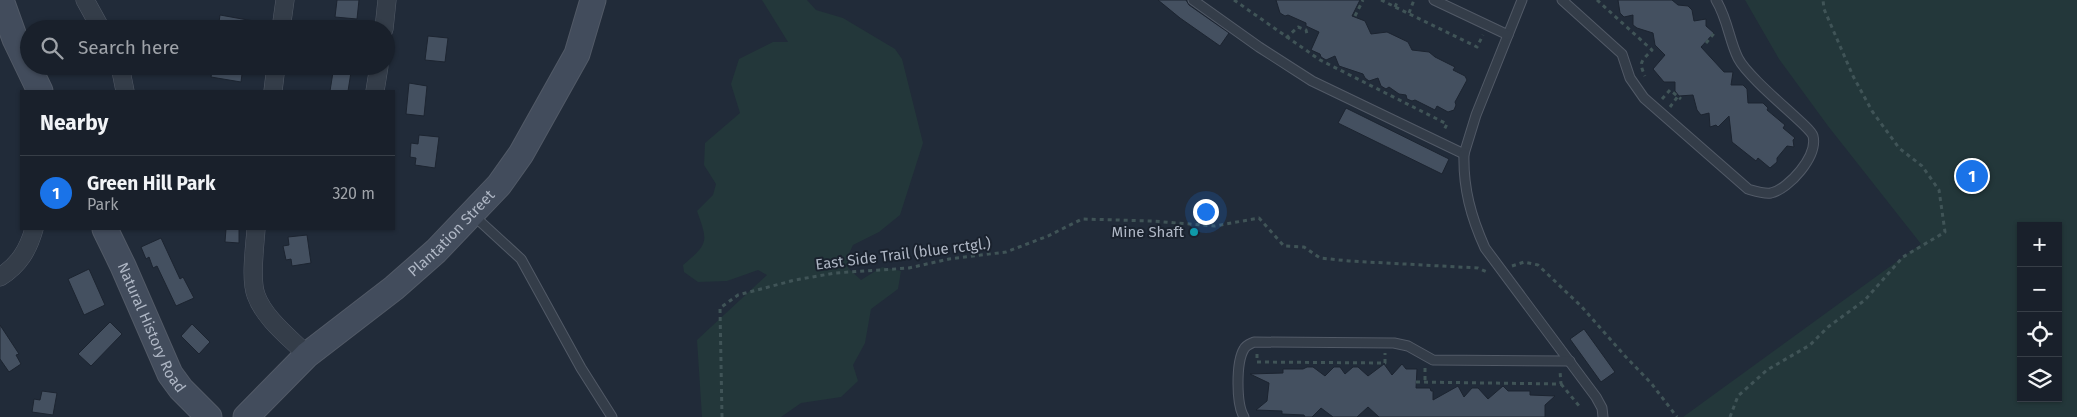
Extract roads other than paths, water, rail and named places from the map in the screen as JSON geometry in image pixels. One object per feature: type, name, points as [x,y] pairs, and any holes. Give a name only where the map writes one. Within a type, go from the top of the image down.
[{"type":"main road","points":[[1,0],[20,49]]},
{"type":"main road","name":"Plantation Street","points":[[246,417],[307,355],[394,288],[436,251],[499,185],[521,154],[551,104],[577,54],[592,0]]},
{"type":"main road","points":[[32,75],[40,90]]},
{"type":"main road","name":"Natural History Road","points":[[105,230],[124,266],[170,374],[181,389],[209,417]]},
{"type":"main road","points":[[181,389],[187,417]]},
{"type":"street","points":[[85,0],[96,20]]},
{"type":"street","points":[[282,20],[284,0]]},
{"type":"street","points":[[385,20],[387,0]]},
{"type":"street","points":[[122,75],[126,90]]},
{"type":"street","points":[[273,90],[275,75]]},
{"type":"street","points":[[375,90],[378,75]]},
{"type":"street","points":[[0,277],[21,260],[30,244],[34,230]]},
{"type":"street","points":[[256,230],[253,260],[256,295],[273,322],[307,355]]},
{"type":"lane","points":[[1193,0],[1259,47],[1312,81],[1464,154]]},
{"type":"lane","points":[[1434,0],[1508,36]]},
{"type":"lane","points":[[1522,0],[1476,115],[1464,154],[1464,178],[1473,222],[1484,248],[1522,295],[1565,361],[1596,397],[1602,408],[1602,417]]},
{"type":"lane","points":[[1562,0],[1622,54],[1630,78],[1644,98],[1748,189],[1770,193],[1782,189],[1793,180],[1810,155],[1813,135],[1806,126],[1749,72],[1739,59],[1724,16],[1716,0]]},
{"type":"lane","points":[[472,214],[521,259],[581,368],[612,417]]},
{"type":"lane","points":[[1244,417],[1239,405],[1239,365],[1243,350],[1248,344],[1254,342],[1394,343],[1408,346],[1433,360],[1565,361]]},
{"type":"place","name":"Green Hill Park","points":[[1972,176]]},
{"type":"place","name":"Mine Shaft","points":[[1194,232]]}]
